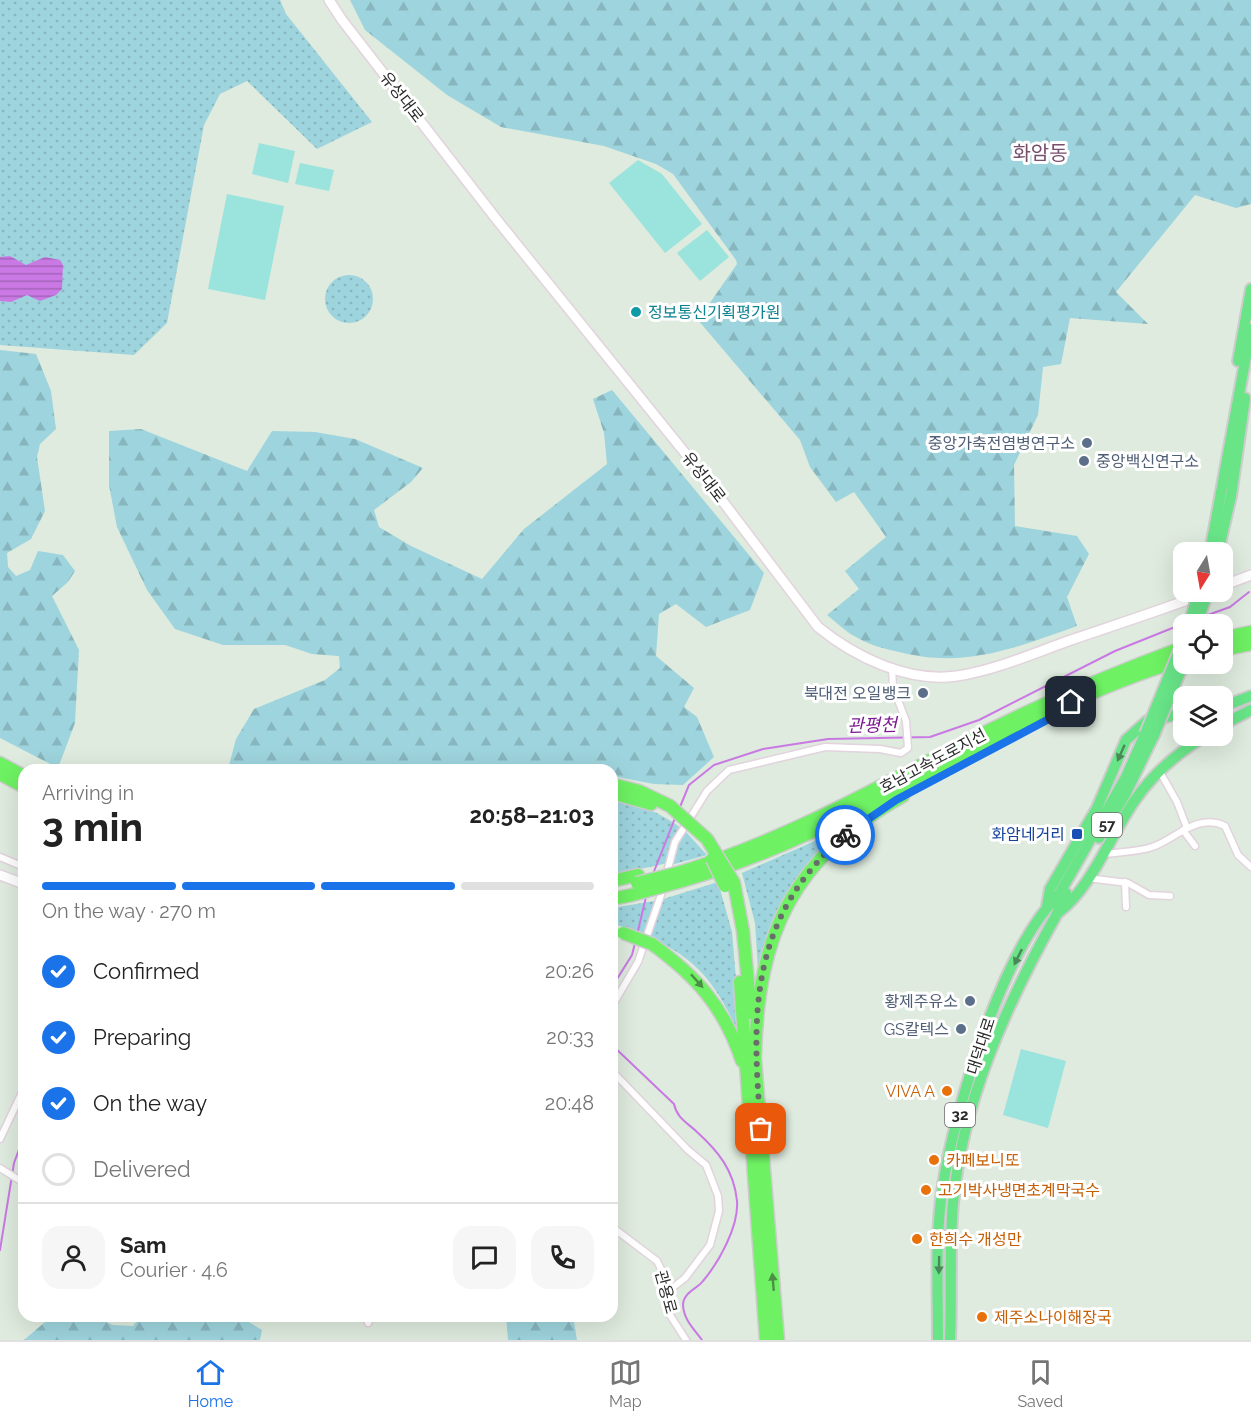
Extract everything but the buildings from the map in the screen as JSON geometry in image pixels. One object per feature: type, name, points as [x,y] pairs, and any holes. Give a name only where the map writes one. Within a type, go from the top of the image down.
[{"type":"highway","points":[[1233,636],[1251,632]]},
{"type":"highway","points":[[1233,648],[1251,644]]},
{"type":"highway","name":"호남고속도로지선","points":[[681,872],[746,845],[760,845],[853,802],[1068,692],[1173,651]]},
{"type":"highway","name":"호남고속도로지선","points":[[618,888],[681,872],[742,863],[826,826],[1071,702],[1141,673],[1173,664]]},
{"type":"highway","points":[[754,1055],[761,979],[770,944],[790,898],[819,860],[847,834],[896,800],[1064,711],[1071,702]]},
{"type":"highway","points":[[0,763],[18,773]]},
{"type":"highway","points":[[0,774],[18,784]]},
{"type":"highway","points":[[618,786],[639,791],[707,839],[730,885],[743,931],[778,1340]]},
{"type":"highway","points":[[618,795],[667,809]]},
{"type":"highway","points":[[618,882],[636,884],[681,872]]},
{"type":"highway","name":"호남고속도로지선","points":[[618,895],[636,884]]},
{"type":"highway","points":[[730,885],[736,931],[766,1340]]},
{"type":"highway","points":[[618,931],[652,944],[691,974],[711,998],[734,1039],[748,1086]]},
{"type":"main road","name":"유성대로","points":[[329,0],[342,20],[497,220],[702,474],[818,627],[840,644],[876,663],[892,668],[915,674],[956,676],[998,666],[1178,602]]},
{"type":"main road","points":[[1238,361],[1251,289]]},
{"type":"main road","points":[[1219,542],[1251,329]]},
{"type":"main road","points":[[1214,542],[1222,520],[1251,359]]},
{"type":"main road","points":[[1233,582],[1251,575]]},
{"type":"main road","name":"57","points":[[1150,735],[1173,670]]},
{"type":"main road","name":"57","points":[[1150,735],[1178,674]]},
{"type":"main road","points":[[1233,703],[1251,696]]},
{"type":"main road","points":[[1233,719],[1251,710]]},
{"type":"main road","name":"대덕대로","points":[[1047,906],[1050,889],[1097,808],[1126,740],[1147,722],[1173,716]]},
{"type":"main road","name":"대덕대로","points":[[938,1340],[943,1187],[950,1150],[994,1006],[1023,946],[1047,906],[1058,896],[1150,735]]},
{"type":"main road","name":"대덕대로","points":[[1059,912],[1061,900],[1125,795],[1150,735]]},
{"type":"main road","name":"대덕대로","points":[[950,1340],[953,1204],[964,1140],[1000,1026],[1025,972],[1059,912],[1068,904],[1087,878],[1135,799],[1188,746]]},
{"type":"main road","points":[[0,875],[18,882]]},
{"type":"street","points":[[618,996],[638,962],[659,903],[675,842],[707,791],[729,770],[825,747],[880,749],[901,753],[908,748],[906,721],[893,687],[892,668]]},
{"type":"street","points":[[1160,772],[1178,802],[1185,829],[1195,846]]},
{"type":"street","points":[[1102,854],[1153,847],[1185,829],[1210,821],[1222,825],[1238,855],[1251,867]]},
{"type":"street","points":[[0,857],[18,864]]},
{"type":"street","points":[[1087,878],[1125,882],[1146,894],[1170,896]]},
{"type":"street","points":[[1125,882],[1126,907]]},
{"type":"street","points":[[618,1077],[688,1150],[706,1165],[718,1196],[719,1211],[710,1245],[685,1278],[667,1292]]},
{"type":"street","points":[[0,1139],[18,1101]]},
{"type":"street","points":[[0,1168],[18,1179]]},
{"type":"street","name":"관용로","points":[[618,1232],[657,1261],[665,1277],[670,1315],[686,1340]]},
{"type":"green space","points":[[0,0],[280,0],[286,14],[372,122],[317,149],[247,81],[220,94],[204,125],[167,323],[134,355],[0,345]]},
{"type":"green space","points":[[350,0],[1251,0],[1251,204],[1236,208],[1195,195],[1116,292],[1148,324],[1070,318],[1061,364],[1043,367],[1038,415],[1014,465],[1015,526],[1077,536],[1089,554],[1067,597],[1077,626],[990,654],[946,658],[923,657],[894,651],[861,640],[827,615],[859,589],[845,571],[886,537],[854,492],[836,502],[810,467],[800,440],[698,320],[737,264],[673,174],[656,164],[604,146],[501,127],[447,95],[365,30]]},
{"type":"green space","points":[[344,275],[354,275],[366,282],[373,294],[373,304],[366,316],[354,323],[344,323],[329,312],[325,304],[325,294],[336,279]]},
{"type":"green space","points":[[0,350],[36,354],[51,391],[56,429],[40,444],[37,457],[45,511],[31,539],[7,553],[8,567],[16,576],[30,570],[38,551],[63,555],[75,571],[68,582],[52,596],[79,650],[75,723],[60,764],[50,764],[0,738]]},
{"type":"green space","points":[[612,390],[764,573],[750,610],[706,627],[676,604],[659,614],[656,656],[694,688],[684,707],[697,717],[714,757],[683,785],[654,784],[618,777],[618,764],[229,764],[236,739],[254,709],[325,680],[340,668],[339,656],[312,654],[285,645],[223,645],[175,629],[147,590],[117,527],[109,485],[109,431],[141,429],[247,471],[272,431],[315,432],[355,439],[423,468],[411,482],[374,510],[379,527],[411,546],[482,579],[524,529],[607,464],[604,433],[593,399]]},
{"type":"green space","points":[[618,799],[648,809],[681,828],[668,863],[618,874]]},
{"type":"green space","points":[[851,825],[812,862],[786,896],[758,969],[755,923],[742,873]]},
{"type":"green space","points":[[686,832],[707,855],[671,865],[677,842]]},
{"type":"green space","points":[[718,882],[732,932],[741,1038],[714,988],[692,963],[662,944],[618,926],[618,907],[660,900]]},
{"type":"green space","points":[[45,1322],[106,1322],[113,1325],[133,1326],[136,1322],[249,1322],[262,1330],[260,1340],[24,1340]]},
{"type":"green space","points":[[506,1322],[574,1322],[577,1340],[508,1340]]},
{"type":"shaded area","points":[[259,143],[295,151],[288,183],[252,174]]},
{"type":"shaded area","points":[[638,160],[662,174],[702,224],[665,253],[609,183]]},
{"type":"shaded area","points":[[300,163],[334,170],[329,191],[295,184]]},
{"type":"shaded area","points":[[227,194],[284,206],[265,300],[208,289]]},
{"type":"shaded area","points":[[707,230],[729,257],[700,281],[677,253]]},
{"type":"shaded area","points":[[10,256],[26,265],[45,257],[60,260],[63,265],[62,289],[56,295],[40,301],[27,295],[11,302],[0,301],[0,257]]},
{"type":"shaded area","points":[[1021,1049],[1066,1061],[1048,1128],[1003,1115]]},
{"type":"waterway","name":"관평천","points":[[1211,614],[1230,607],[1249,592]]},
{"type":"waterway","name":"관평천","points":[[680,807],[689,785],[714,765],[763,749],[828,739],[930,737],[979,720],[1115,651],[1173,628]]},
{"type":"waterway","name":"관평천","points":[[653,874],[675,818]]},
{"type":"waterway","name":"관평천","points":[[637,935],[646,897]]},
{"type":"waterway","name":"관평천","points":[[618,977],[632,955],[635,943]]},
{"type":"waterway","points":[[618,1051],[674,1104],[680,1116],[718,1154],[729,1171],[735,1190],[737,1211],[727,1243],[709,1273],[686,1296],[683,1304],[687,1319],[702,1340]]},
{"type":"waterway","name":"관평천","points":[[0,1250],[14,1163],[18,1152]]},
{"type":"way so far","points":[[761,1129],[754,1055],[757,1009],[765,961],[790,898],[819,860],[845,835]]},
{"type":"place","name":"정보통신기획평가원","points":[[636,312]]},
{"type":"place","name":"중앙가축전염병연구소","points":[[1087,443]]},
{"type":"place","name":"중앙백신연구소","points":[[1084,461]]},
{"type":"place","name":"북대전 오일뱅크","points":[[923,693]]},
{"type":"place","name":"화암네거리","points":[[1077,834]]},
{"type":"place","name":"황제주유소","points":[[970,1001]]},
{"type":"place","name":"GS칼텍스","points":[[961,1029]]},
{"type":"place","name":"VIVA A","points":[[947,1091]]},
{"type":"place","name":"카페보니또","points":[[934,1160]]},
{"type":"place","name":"고기박사냉면초계막국수","points":[[926,1190]]},
{"type":"place","name":"한희수 개성만","points":[[917,1239]]},
{"type":"place","name":"제주소나이해장국","points":[[982,1317]]},
{"type":"district","name":"화암동","points":[[1040,153]]},
{"type":"route","points":[[845,835],[896,800],[1064,711],[1071,702]]}]
